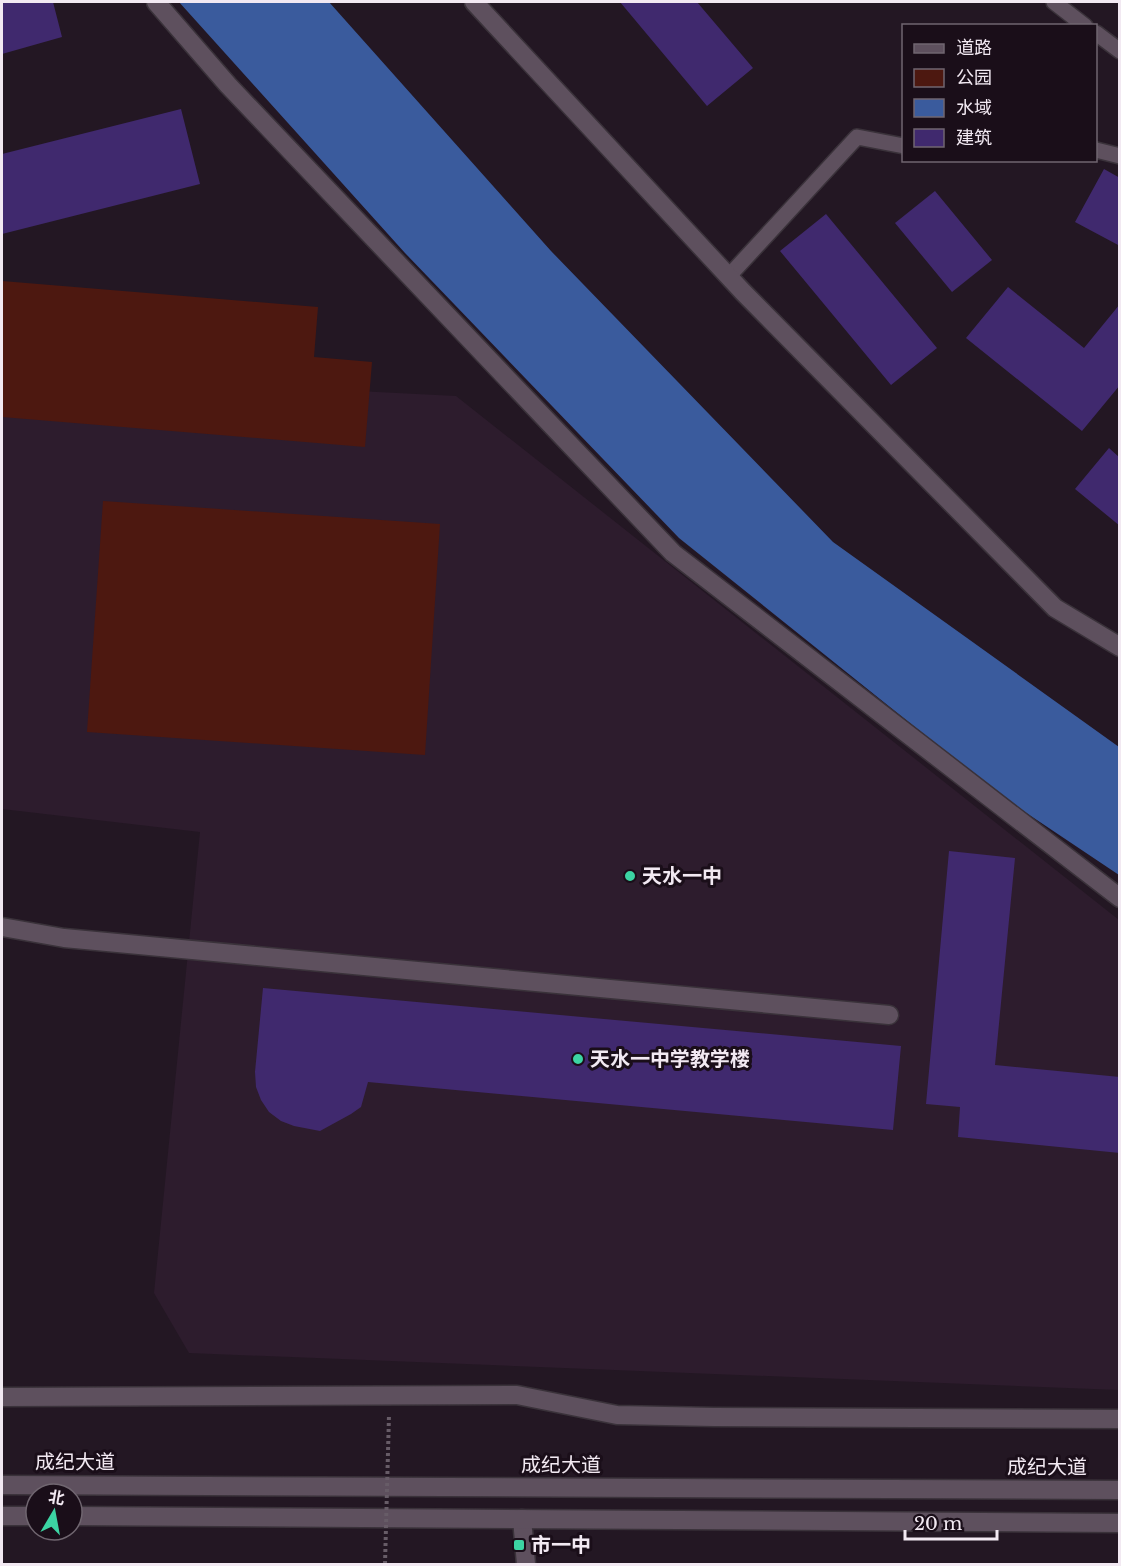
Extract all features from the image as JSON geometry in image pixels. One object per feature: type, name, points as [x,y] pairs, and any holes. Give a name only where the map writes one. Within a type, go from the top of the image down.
[{"type":"street","points":[[156,2],[228,85],[673,553],[1119,898]]},
{"type":"street","points":[[474,2],[729,276],[1055,608],[1119,647]]},
{"type":"street","points":[[2,927],[64,938],[889,1015]]},
{"type":"street","points":[[2,1397],[517,1395],[617,1415],[1119,1419]]},
{"type":"street","name":"成纪大道","points":[[2,1485],[1119,1490]]},
{"type":"street","points":[[2,1516],[24,1516]]},
{"type":"street","points":[[84,1516],[1119,1523]]},
{"type":"street","points":[[522,1519],[526,1564]]},
{"type":"lane","points":[[1054,2],[1082,24]]},
{"type":"lane","points":[[1097,34],[1119,51]]},
{"type":"lane","points":[[729,276],[857,137],[902,146]]},
{"type":"lane","points":[[1097,150],[1119,156]]},
{"type":"path","points":[[385,1564],[389,1416]]},
{"type":"shaded area","name":"天水一中","points":[[2,373],[456,396],[1119,920],[1119,1390],[189,1353],[154,1293],[200,832],[2,809]]},
{"type":"green space","points":[[2,281],[318,307],[314,357],[372,362],[365,447],[2,417]]},
{"type":"green space","points":[[103,501],[440,524],[425,755],[87,732]]},
{"type":"water","points":[[179,2],[329,2],[551,251],[833,542],[1119,747],[1119,875],[1001,796],[679,538],[405,253]]},
{"type":"building","points":[[53,2],[62,37],[2,54],[2,3]]},
{"type":"building","points":[[620,2],[697,2],[753,68],[707,106]]},
{"type":"building","points":[[181,109],[200,184],[2,234],[2,154]]},
{"type":"building","points":[[1104,169],[1120,178],[1120,246],[1075,222]]},
{"type":"building","points":[[935,191],[992,260],[952,292],[895,223]]},
{"type":"building","points":[[826,214],[937,348],[891,385],[780,251]]},
{"type":"building","points":[[1008,287],[1084,348],[1120,304],[1120,385],[1082,431],[966,338]]},
{"type":"building","points":[[1109,448],[1120,458],[1120,526],[1075,489]]},
{"type":"building","points":[[949,851],[1015,858],[995,1065],[1120,1077],[1120,1153],[958,1137],[960,1107],[926,1104]]},
{"type":"building","name":"天水一中学教学楼","points":[[263,988],[901,1046],[893,1130],[368,1082],[361,1107],[351,1114],[320,1131],[294,1126],[281,1121],[269,1112],[256,1087],[255,1072]]},
{"type":"place","name":"天水一中","points":[[630,876]]},
{"type":"place","name":"天水一中学教学楼","points":[[578,1059]]},
{"type":"place","name":"市一中","points":[[519,1545]]}]
